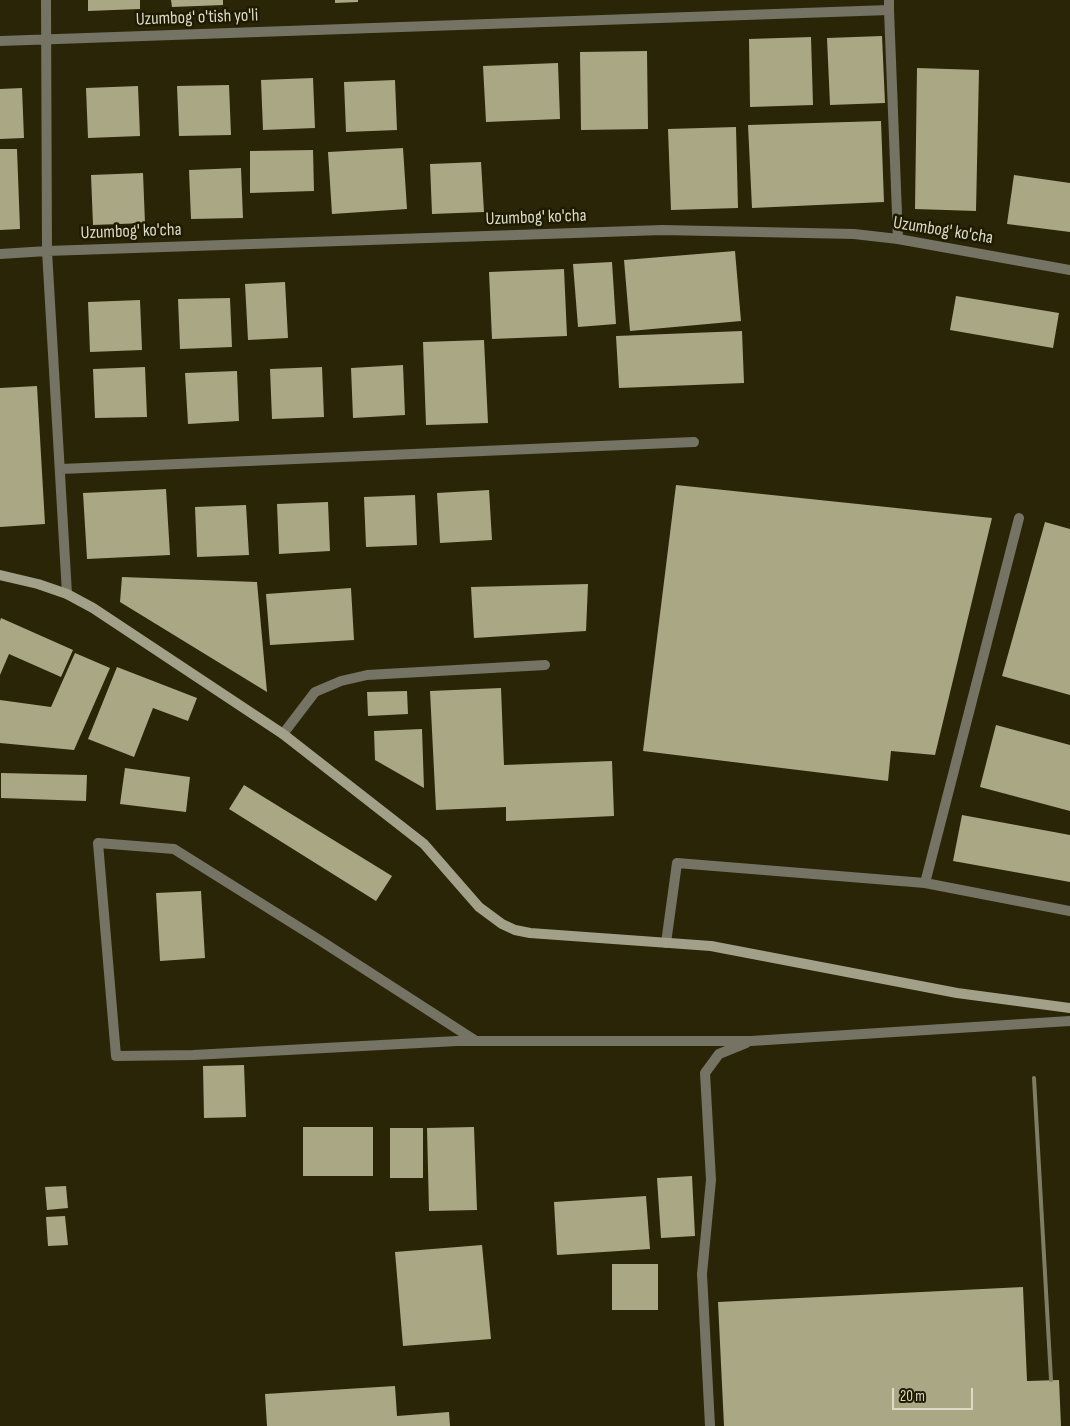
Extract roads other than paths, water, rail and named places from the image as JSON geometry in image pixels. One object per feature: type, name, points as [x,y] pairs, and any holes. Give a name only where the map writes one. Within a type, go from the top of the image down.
[{"type":"street","points":[[46,0],[46,251],[67,594]]},
{"type":"street","points":[[889,5],[898,239]]},
{"type":"street","name":"Uzumbog' o'tish yo'li","points":[[0,41],[889,5]]},
{"type":"street","name":"Uzumbog' ko'cha","points":[[0,254],[662,230],[854,234],[898,239],[1070,270]]},
{"type":"street","points":[[60,469],[694,442]]},
{"type":"street","points":[[925,883],[1019,518]]},
{"type":"street","points":[[0,574],[67,594],[93,608],[283,734],[424,844],[479,907],[502,924],[530,933],[711,946],[957,993],[1070,1008]]},
{"type":"street","points":[[283,734],[314,692],[341,681],[367,675],[545,665]]},
{"type":"street","points":[[476,1041],[321,940],[174,849],[98,844],[116,1056],[193,1055],[476,1041],[751,1040],[1070,1021]]},
{"type":"street","points":[[666,942],[677,863],[925,883],[1070,910]]},
{"type":"street","points":[[710,1426],[702,1274],[711,1180],[706,1073],[719,1054],[751,1040]]},
{"type":"railway","points":[[1034,1078],[1051,1380]]}]
